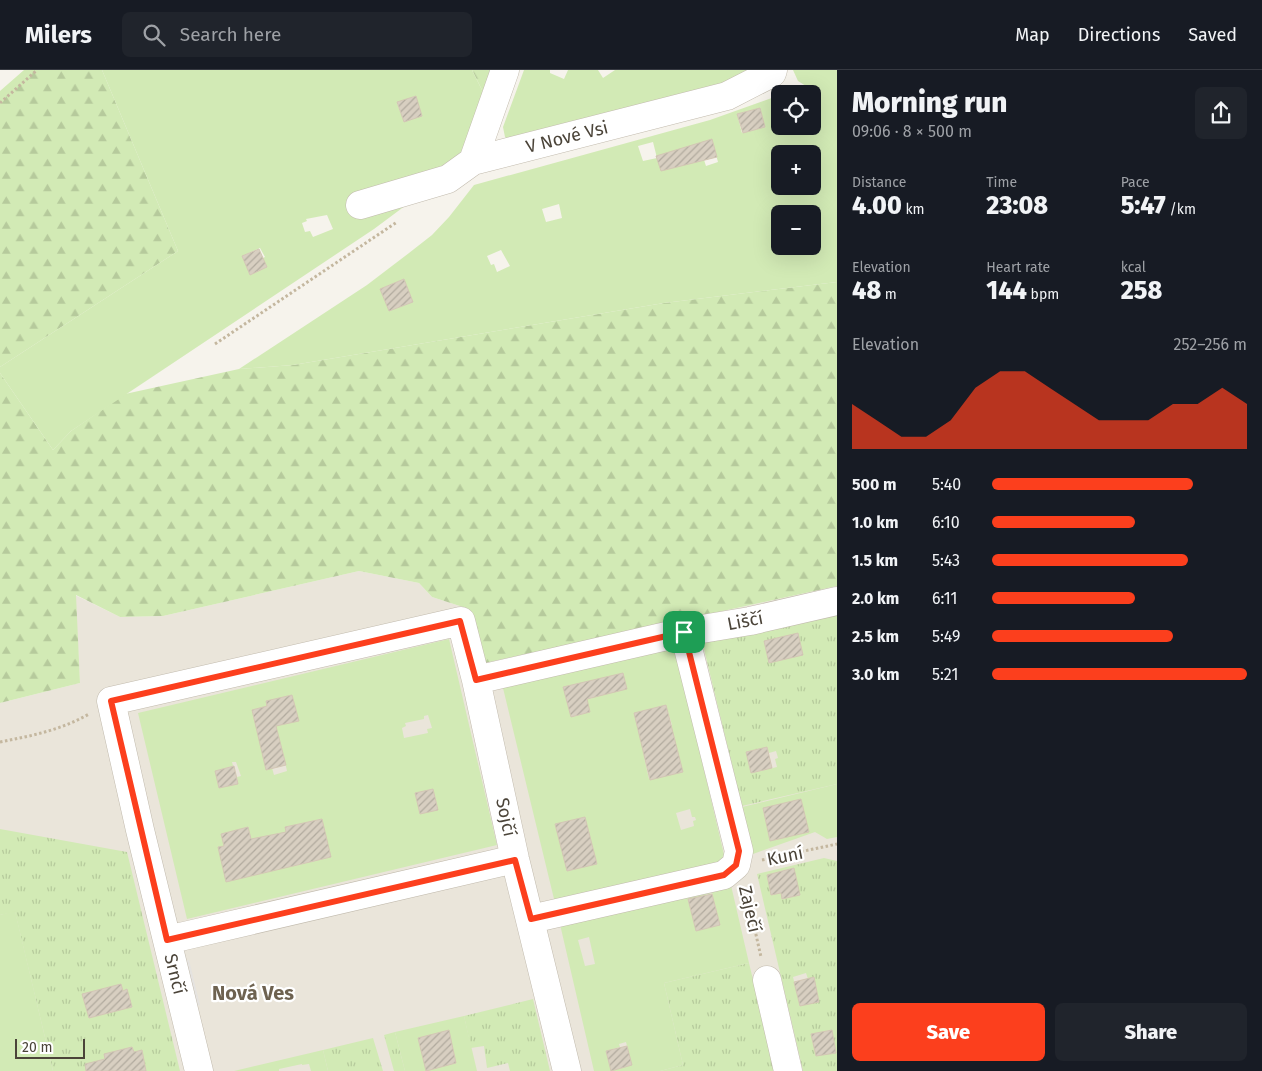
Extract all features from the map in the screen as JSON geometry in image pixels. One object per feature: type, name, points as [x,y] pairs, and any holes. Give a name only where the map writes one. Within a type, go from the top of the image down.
[{"type":"street","points":[[473,162],[506,70]]},
{"type":"street","name":"V Nové Vsi","points":[[360,205],[448,179],[473,162],[727,96],[772,73],[773,70]]},
{"type":"street","name":"Liščí","points":[[476,680],[684,632],[750,621],[837,601]]},
{"type":"street","name":"Sojčí","points":[[111,701],[460,621],[476,680],[515,860],[567,1071]]},
{"type":"street","name":"Zaječí","points":[[684,632],[739,851],[736,865]]},
{"type":"street","name":"Srnčí","points":[[111,701],[199,1071]]},
{"type":"street","points":[[167,940],[515,860]]},
{"type":"street","points":[[531,919],[724,875],[736,865]]},
{"type":"street","points":[[766,980],[788,1071]]},
{"type":"path","points":[[0,103],[37,70]]},
{"type":"path","points":[[215,344],[389,228],[404,216]]},
{"type":"path","points":[[0,742],[43,733],[77,721],[111,701]]},
{"type":"path","name":"Kuní","points":[[736,865],[837,844]]},
{"type":"path","name":"Zaječí","points":[[736,865],[744,878],[766,980]]},
{"type":"shaded area","points":[[359,571],[419,583],[432,597],[466,608],[486,663],[837,586],[837,1071],[0,1071],[0,703],[80,683],[75,595],[120,617],[163,616]]},
{"type":"shaded area","points":[[189,960],[200,1005],[192,1007],[182,961]]},
{"type":"green space","points":[[24,70],[102,70],[178,251],[0,367],[0,91]]},
{"type":"green space","points":[[102,70],[472,70],[483,92],[472,156],[374,229],[71,431],[53,450],[0,373],[0,367],[178,251]],"holes":[[[415,96],[421,116],[404,122],[397,103]],[[327,215],[333,229],[313,237],[310,231],[305,232],[302,223],[307,221],[306,219]],[[260,248],[265,257],[263,258],[267,267],[250,275],[242,256]]]},
{"type":"green space","points":[[472,70],[490,70],[483,92]]},
{"type":"green space","points":[[524,70],[550,70],[550,73],[564,79],[568,70],[598,70],[603,78],[615,70],[752,70],[706,92],[511,142],[505,137],[503,127]]},
{"type":"green space","points":[[793,70],[837,70],[837,282],[664,303],[293,365],[239,369],[367,285],[432,235],[474,185],[710,120],[771,98],[771,135],[821,135],[821,85],[804,85],[798,81]],"holes":[[[760,108],[765,127],[742,133],[737,114]],[[712,140],[718,162],[706,166],[704,160],[692,163]],[[653,142],[657,158],[643,161],[638,146]],[[559,204],[562,218],[546,222],[542,209]],[[501,250],[510,266],[497,272],[494,264],[491,265],[487,256]],[[404,279],[413,302],[389,311],[380,289]]]},
{"type":"green space","points":[[837,282],[837,586],[485,663],[466,608],[432,597],[419,583],[359,571],[163,616],[120,617],[76,595],[80,683],[0,703],[0,373],[53,450],[71,431],[125,394],[239,369],[293,365],[664,303]]},
{"type":"green space","points":[[837,609],[837,784],[742,806],[702,641]],"holes":[[[798,634],[803,655],[769,663],[764,641]],[[767,747],[769,753],[776,751],[778,758],[775,759],[777,767],[751,773],[746,752]]]},
{"type":"green space","points":[[449,639],[497,845],[187,919],[138,713]],"holes":[[[292,695],[298,720],[257,730],[252,710],[267,706],[266,701]],[[428,715],[432,728],[427,729],[428,733],[404,738],[402,728],[406,726],[405,723],[424,719],[424,716]],[[283,753],[287,771],[274,775],[269,757]],[[232,762],[236,762],[241,776],[237,777],[238,784],[219,788],[215,771],[233,766]],[[433,789],[438,809],[420,814],[415,793]],[[321,819],[331,857],[294,866],[285,827]],[[248,827],[251,839],[219,848],[224,846],[221,834]]]},
{"type":"green space","points":[[675,647],[726,863],[555,903],[503,688]],"holes":[[[589,681],[593,698],[587,699],[590,712],[572,717],[563,687]],[[666,705],[672,725],[639,734],[634,713]],[[677,750],[682,772],[649,779],[644,757]],[[690,809],[692,817],[695,817],[696,820],[693,821],[694,826],[681,830],[676,813]],[[585,817],[597,864],[567,871],[555,824]]]},
{"type":"green space","points":[[837,784],[837,837],[827,839],[815,832],[753,854],[742,807]],"holes":[[[801,799],[770,841],[763,809]]]},
{"type":"green space","points":[[0,829],[127,852],[180,1071],[146,1071],[142,1050],[134,1052],[132,1047],[104,1054],[105,1059],[100,1060],[103,1071],[53,1071],[15,912],[0,915]],"holes":[[[121,984],[123,991],[127,990],[132,1007],[89,1018],[82,994]]]},
{"type":"green space","points":[[824,858],[837,861],[837,1071],[803,1071],[757,874]],"holes":[[[793,868],[800,895],[782,899],[781,893],[771,895],[767,875]],[[806,973],[808,979],[814,977],[819,1001],[800,1006],[793,977]],[[831,1030],[836,1052],[816,1056],[811,1034]]]},
{"type":"green space","points":[[730,881],[749,963],[664,983],[683,1065],[660,1071],[611,1071],[594,1071],[559,920]],"holes":[[[712,893],[720,925],[696,931],[688,900]],[[589,937],[595,964],[585,966],[578,940]],[[626,1042],[632,1065],[611,1071],[606,1051],[620,1047],[619,1044]]]},
{"type":"green space","points":[[15,911],[53,1071],[0,1071],[0,915]]},
{"type":"green space","points":[[749,963],[775,1071],[660,1071],[683,1065],[664,983]]},
{"type":"green space","points":[[533,999],[550,1071],[510,1071],[508,1063],[487,1068],[484,1046],[471,1048],[464,1016]]},
{"type":"green space","points":[[464,1016],[477,1071],[405,1071],[395,1032]],"holes":[[[449,1030],[456,1063],[426,1070],[418,1038]]]},
{"type":"green space","points":[[395,1032],[405,1071],[394,1071],[384,1035]]},
{"type":"green space","points":[[373,1038],[383,1071],[328,1071],[323,1050]]},
{"type":"green space","points":[[323,1050],[328,1071],[311,1071],[309,1064],[302,1064],[279,1069],[279,1071],[234,1071]]},
{"type":"building","points":[[416,96],[422,116],[404,122],[397,102]]},
{"type":"building","points":[[760,108],[765,127],[743,133],[737,114]]},
{"type":"building","points":[[712,139],[717,157],[661,171],[656,156]]},
{"type":"building","points":[[259,249],[267,267],[250,275],[242,256]]},
{"type":"building","points":[[404,279],[413,302],[389,311],[380,289]]},
{"type":"building","points":[[798,633],[803,655],[769,663],[764,641]]},
{"type":"building","points":[[623,673],[627,689],[587,699],[590,712],[571,717],[563,687]]},
{"type":"building","points":[[292,695],[299,721],[276,726],[286,765],[266,770],[252,710],[267,706],[266,701]]},
{"type":"building","points":[[666,705],[683,772],[650,780],[634,713]]},
{"type":"building","points":[[767,747],[772,768],[751,773],[746,752]]},
{"type":"building","points":[[234,766],[238,784],[219,788],[215,771]]},
{"type":"building","points":[[433,789],[438,810],[420,814],[415,793]]},
{"type":"building","points":[[801,799],[809,832],[770,841],[763,808]]},
{"type":"building","points":[[585,817],[597,864],[567,871],[555,824]]},
{"type":"building","points":[[322,819],[331,857],[226,882],[218,847],[224,846],[221,834],[248,827],[251,839],[286,832],[285,827]]},
{"type":"building","points":[[794,868],[800,895],[782,899],[781,893],[771,895],[767,875]]},
{"type":"building","points":[[712,894],[720,925],[696,931],[688,899]]},
{"type":"building","points":[[814,977],[819,1002],[800,1006],[794,982]]},
{"type":"building","points":[[121,984],[123,991],[127,989],[132,1007],[89,1018],[82,994]]},
{"type":"building","points":[[449,1030],[456,1063],[426,1071],[418,1038]]},
{"type":"building","points":[[832,1030],[836,1053],[816,1056],[811,1034]]},
{"type":"building","points":[[627,1046],[632,1065],[611,1071],[606,1051]]},
{"type":"building","points":[[132,1047],[134,1052],[142,1050],[146,1071],[86,1071],[85,1064],[105,1059],[104,1054]]},
{"type":"district","name":"Nová Ves","points":[[253,993]]},
{"type":"route","points":[[460,621],[476,680],[684,632],[739,851],[736,865],[724,875],[531,919],[515,860],[167,940],[111,701],[460,621]]}]
